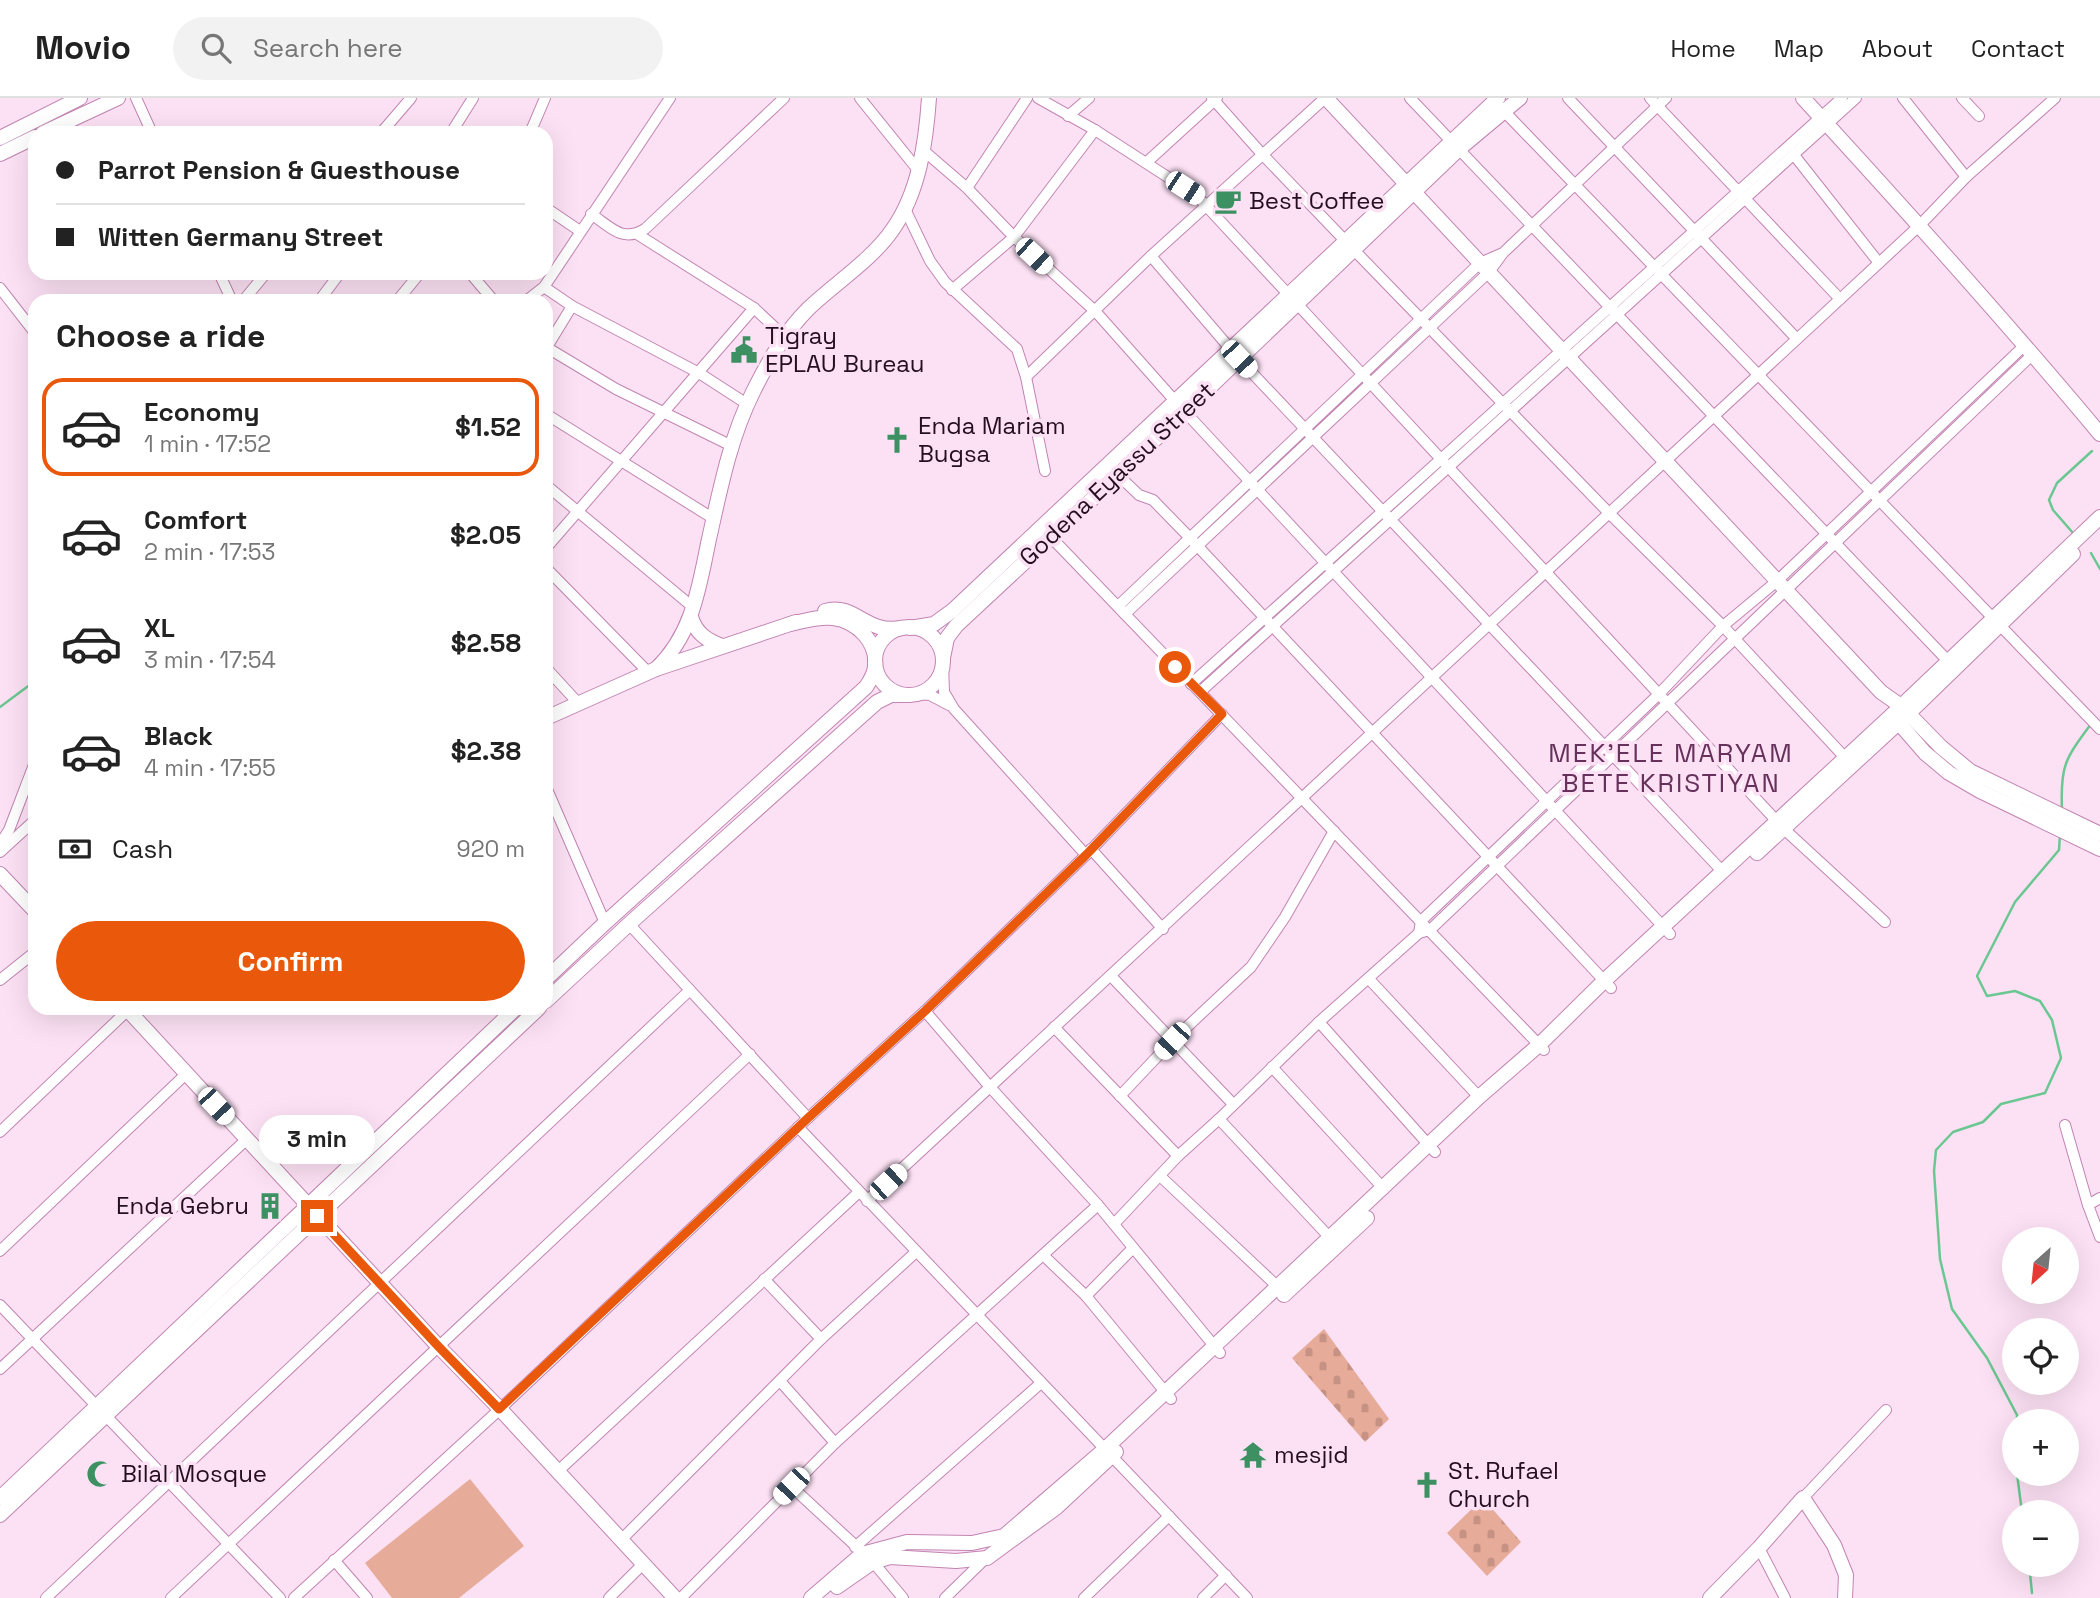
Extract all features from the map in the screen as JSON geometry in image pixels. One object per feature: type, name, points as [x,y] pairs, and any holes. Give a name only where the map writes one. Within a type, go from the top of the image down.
[{"type":"street","points":[[2,143],[64,102],[80,98]]},
{"type":"street","points":[[58,126],[118,98]]},
{"type":"street","points":[[136,98],[149,126]]},
{"type":"street","points":[[455,126],[473,98]]},
{"type":"street","points":[[533,126],[545,98]]},
{"type":"street","points":[[553,273],[670,98]]},
{"type":"street","points":[[592,214],[617,232],[627,236],[637,234],[784,98]]},
{"type":"street","points":[[860,98],[918,170]]},
{"type":"street","points":[[652,671],[672,653],[692,612],[732,446],[747,404],[784,336],[807,310],[892,231],[905,209],[918,170],[929,98]]},
{"type":"street","points":[[967,188],[1027,98]]},
{"type":"street","points":[[1038,98],[1147,162],[1207,205],[1781,825],[1885,922]]},
{"type":"street","points":[[1068,116],[1089,98]]},
{"type":"street","points":[[1026,377],[1151,257],[1325,98],[1881,692],[1900,714],[1925,753],[1949,773],[2079,830],[2100,834]]},
{"type":"street","points":[[1410,98],[1948,661]]},
{"type":"street","name":"Godena Eyassu Street","points":[[943,662],[950,632],[1046,532],[1350,246],[1497,102],[1520,98]]},
{"type":"street","points":[[1568,98],[1797,339]]},
{"type":"street","points":[[1802,98],[1920,225],[2100,434]]},
{"type":"street","points":[[1742,195],[1794,155],[1842,98]]},
{"type":"street","points":[[1195,688],[1824,121],[1856,98]]},
{"type":"street","points":[[1903,98],[1966,177]]},
{"type":"street","points":[[1962,98],[1979,116]]},
{"type":"street","points":[[557,1472],[764,1279],[990,1087],[1163,929],[1920,225],[1966,177],[2055,98]]},
{"type":"street","points":[[1147,162],[1214,99],[1262,154],[1420,319],[1723,626],[1849,761]]},
{"type":"street","points":[[387,126],[405,101]]},
{"type":"street","points":[[1194,542],[1249,481],[1420,319],[1503,253],[1576,186],[1658,101],[1840,299]]},
{"type":"street","points":[[64,102],[72,119]]},
{"type":"street","points":[[1497,102],[2099,728]]},
{"type":"street","points":[[952,290],[1014,237],[1095,130]]},
{"type":"street","points":[[2,143],[28,138]]},
{"type":"street","points":[[923,150],[967,188],[1014,237],[1096,312],[1179,406],[1667,930]]},
{"type":"street","points":[[1794,155],[1879,263]]},
{"type":"street","points":[[905,209],[930,261],[952,290],[1017,349],[1026,377],[1045,471]]},
{"type":"street","points":[[553,213],[580,231]]},
{"type":"street","points":[[637,234],[754,308],[784,336]]},
{"type":"street","points":[[1151,257],[1313,438],[1723,872]]},
{"type":"street","points":[[1121,610],[1194,542],[1258,490],[1429,328],[1484,267]]},
{"type":"street","points":[[249,294],[260,280]]},
{"type":"street","points":[[324,294],[334,280]]},
{"type":"street","points":[[403,294],[414,280]]},
{"type":"street","points":[[476,280],[488,294]]},
{"type":"street","points":[[535,294],[548,280]]},
{"type":"street","points":[[544,287],[572,306],[699,373],[747,404]]},
{"type":"street","points":[[0,288],[28,324]]},
{"type":"street","points":[[553,336],[572,306]]},
{"type":"street","points":[[553,540],[754,308]]},
{"type":"street","points":[[1114,1224],[1178,1156],[1319,1022],[1497,865],[1734,639],[1827,534],[2029,349]]},
{"type":"street","points":[[1421,921],[1659,694],[1723,626],[1782,585],[1835,543],[2029,349]]},
{"type":"street","points":[[553,351],[616,389],[732,446]]},
{"type":"street","name":"Godena Eyassu Street","points":[[906,628],[928,626],[946,616],[1118,475],[1179,406]]},
{"type":"street","points":[[553,418],[714,519]]},
{"type":"street","points":[[1118,475],[1139,495],[1153,500],[1194,542],[1608,984]]},
{"type":"street","points":[[553,491],[692,612],[697,630],[703,636],[722,646]]},
{"type":"street","points":[[945,1598],[987,1558],[1057,1507],[1108,1453],[1168,1396],[1900,714],[2098,523]]},
{"type":"street","points":[[1046,532],[1421,921],[1424,931],[1542,1047]]},
{"type":"street","points":[[553,575],[652,671]]},
{"type":"street","points":[[553,715],[652,671],[829,610],[838,609],[856,615],[879,628],[923,631],[934,639],[942,651],[944,692],[954,709],[1163,929]]},
{"type":"street","points":[[790,624],[811,619],[834,618],[853,625],[867,636],[884,684],[895,692],[913,695],[923,692],[934,684],[942,672],[943,662]]},
{"type":"street","points":[[1900,714],[1948,661],[1996,622]]},
{"type":"street","points":[[553,972],[861,694],[874,675],[880,644],[890,634],[906,628]]},
{"type":"street","points":[[553,676],[579,704]]},
{"type":"street","points":[[553,995],[877,702],[891,695],[930,695],[954,709]]},
{"type":"street","points":[[294,1598],[925,1011],[1088,852],[1222,714]]},
{"type":"street","points":[[0,844],[9,830],[28,780]]},
{"type":"street","points":[[553,803],[605,923]]},
{"type":"street","points":[[732,809],[744,822]]},
{"type":"street","points":[[1667,930],[1723,872],[1781,825]]},
{"type":"street","points":[[0,852],[28,826]]},
{"type":"street","points":[[2079,830],[2100,849]]},
{"type":"street","points":[[1120,1096],[1172,1041],[1251,967],[1285,917],[1334,831]]},
{"type":"street","points":[[0,874],[28,904]]},
{"type":"street","points":[[629,924],[808,1118]]},
{"type":"street","points":[[0,980],[28,958]]},
{"type":"street","points":[[1111,976],[1233,1104]]},
{"type":"street","points":[[1368,979],[1479,1097]]},
{"type":"street","points":[[46,1598],[690,990]]},
{"type":"street","points":[[925,1011],[1098,1205],[1217,1350]]},
{"type":"street","points":[[0,1132],[121,1015]]},
{"type":"street","points":[[132,1015],[675,1598]]},
{"type":"street","points":[[313,1210],[509,1015]]},
{"type":"street","points":[[1,1508],[100,1410],[313,1210],[532,1015]]},
{"type":"street","points":[[1319,1022],[1433,1149]]},
{"type":"street","points":[[1054,1027],[1178,1156]]},
{"type":"street","points":[[1217,1350],[1278,1287],[1334,1242],[1384,1189],[1433,1149],[1479,1097],[1542,1047]]},
{"type":"street","points":[[468,1053],[478,1065]]},
{"type":"street","points":[[171,1598],[750,1054]]},
{"type":"street","points":[[1272,1067],[1384,1189]]},
{"type":"street","points":[[0,1251],[186,1074]]},
{"type":"street","points":[[1219,1119],[1334,1242]]},
{"type":"street","points":[[2065,1125],[2100,1237]]},
{"type":"street","points":[[798,1128],[1247,1598]]},
{"type":"street","points":[[0,1369],[247,1139]]},
{"type":"street","points":[[1160,1177],[1278,1287]]},
{"type":"street","points":[[2088,1205],[2100,1198]]},
{"type":"street","points":[[681,1598],[835,1443],[1098,1205]]},
{"type":"street","points":[[1086,1296],[1133,1248]]},
{"type":"street","points":[[621,1541],[821,1339],[916,1252]]},
{"type":"street","points":[[1043,1255],[1086,1296],[1168,1396]]},
{"type":"street","points":[[764,1279],[821,1339]]},
{"type":"street","points":[[0,1305],[279,1598]]},
{"type":"street","points":[[780,1381],[835,1443]]},
{"type":"street","points":[[811,1598],[863,1554],[1041,1383]]},
{"type":"street","points":[[1710,1598],[1886,1410]]},
{"type":"street","points":[[863,1554],[956,1561],[987,1558],[1004,1536],[1108,1453]]},
{"type":"street","points":[[791,1486],[863,1554],[903,1598]]},
{"type":"street","points":[[1803,1498],[1834,1545],[1846,1575],[1845,1598]]},
{"type":"street","points":[[1084,1598],[1169,1516]]},
{"type":"street","points":[[824,1598],[863,1554],[908,1542],[972,1543],[1004,1536]]},
{"type":"street","points":[[1759,1548],[1785,1598]]},
{"type":"street","points":[[334,1560],[367,1598]]},
{"type":"street","points":[[609,1598],[643,1564]]},
{"type":"street","points":[[1203,1598],[1226,1575]]},
{"type":"green space","points":[[1324,1329],[1389,1419],[1365,1442],[1292,1358]]},
{"type":"green space","points":[[470,1479],[524,1546],[459,1598],[392,1598],[365,1563]]},
{"type":"green space","points":[[1483,1498],[1521,1542],[1487,1576],[1447,1533]]},
{"type":"waterway","points":[[2073,533],[2053,510],[2049,500],[2057,483],[2092,451]]},
{"type":"waterway","points":[[2091,553],[2100,569]]},
{"type":"waterway","points":[[0,707],[28,686]]},
{"type":"waterway","points":[[2062,810],[2062,783],[2066,764],[2091,724]]},
{"type":"waterway","points":[[2014,1409],[1987,1358],[1952,1309],[1940,1259],[1934,1171],[1936,1150],[1953,1132],[1983,1122],[2001,1104],[2045,1093],[2061,1058],[2052,1020],[2040,1001],[2015,991],[1987,996],[1977,976],[2015,902],[2059,850],[2060,834]]},
{"type":"waterway","points":[[2019,1486],[2020,1500]]},
{"type":"waterway","points":[[2030,1577],[2032,1593]]},
{"type":"place","name":"Best Coffee","points":[[1228,201]]},
{"type":"place","name":"Tigray EPLAU Bureau","points":[[744,350]]},
{"type":"place","name":"Enda Mariam Bugsa","points":[[897,440]]},
{"type":"place","name":"Enda Gebru","points":[[270,1206]]},
{"type":"place","name":"mesjid","points":[[1253,1455]]},
{"type":"place","name":"Bilal Mosque","points":[[100,1474]]},
{"type":"place","name":"St. Rufael Church","points":[[1427,1485]]},
{"type":"district","name":"MEK'ELE MARYAM BETE KRISTIYAN","points":[[1671,768]]},
{"type":"route","points":[[317,1216],[499,1409],[925,1011],[1086,855],[1222,714],[1175,667]]}]
